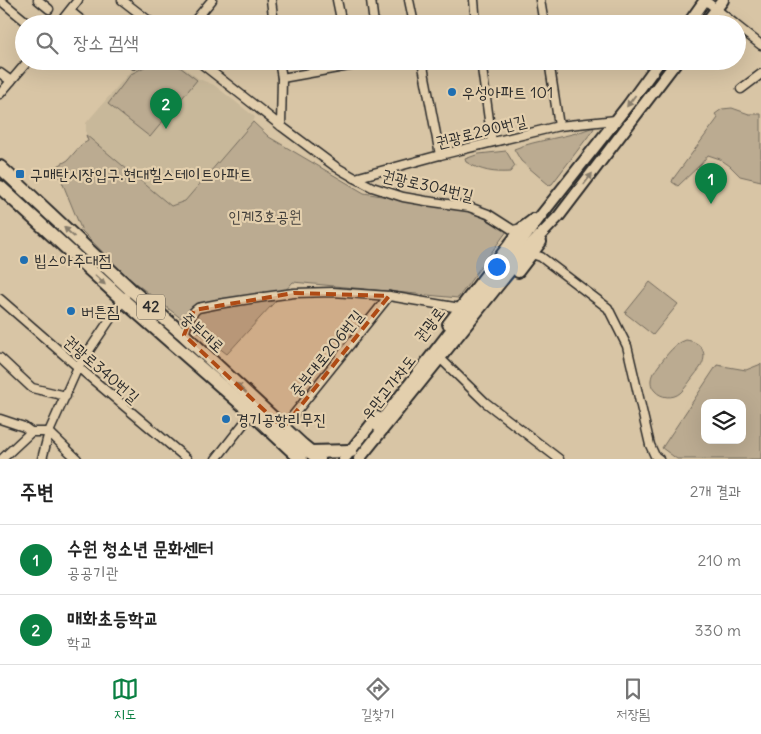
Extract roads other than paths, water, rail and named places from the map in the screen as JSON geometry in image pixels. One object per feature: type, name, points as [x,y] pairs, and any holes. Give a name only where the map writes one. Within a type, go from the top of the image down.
[{"type":"main road","name":"중부대로","points":[[0,167],[130,289],[184,335],[283,428],[305,457]]},
{"type":"main road","name":"중부대로","points":[[1,189],[122,300],[305,457]]},
{"type":"main road","points":[[305,457],[352,457]]},
{"type":"street","points":[[0,0],[18,15]]},
{"type":"street","points":[[38,0],[49,9]]},
{"type":"street","points":[[67,15],[78,0]]},
{"type":"street","points":[[122,0],[141,15]]},
{"type":"street","points":[[200,15],[212,0]]},
{"type":"street","points":[[271,0],[273,15]]},
{"type":"street","points":[[337,0],[340,15]]},
{"type":"street","points":[[371,0],[373,15]]},
{"type":"street","points":[[409,0],[412,15]]},
{"type":"street","points":[[474,0],[475,15]]},
{"type":"street","points":[[540,0],[542,15]]},
{"type":"street","points":[[694,15],[705,0],[720,4],[728,15]]},
{"type":"street","points":[[712,15],[720,4]]},
{"type":"street","points":[[70,11],[75,15]]},
{"type":"street","points":[[746,33],[761,45]]},
{"type":"street","points":[[0,94],[20,70]]},
{"type":"street","name":"권광로304번길","points":[[209,70],[336,167],[372,187],[403,197],[469,207],[488,214],[513,230],[522,228]]},
{"type":"street","points":[[281,70],[281,126]]},
{"type":"street","points":[[282,78],[320,70]]},
{"type":"street","points":[[424,70],[440,155]]},
{"type":"street","points":[[482,70],[492,142]]},
{"type":"street","points":[[551,70],[559,126]]},
{"type":"street","name":"권광로","points":[[509,266],[543,213],[653,70]]},
{"type":"street","points":[[366,459],[532,254],[670,70]]},
{"type":"street","points":[[0,73],[11,81]]},
{"type":"street","points":[[741,89],[761,74]]},
{"type":"street","name":"권광로290번길","points":[[355,178],[559,126],[616,120]]},
{"type":"street","name":"권광로","points":[[352,457],[460,308],[522,228],[543,213]]},
{"type":"street","points":[[509,266],[558,217]]},
{"type":"street","points":[[532,254],[540,257],[608,308],[627,346],[650,445],[654,456],[659,459]]},
{"type":"street","name":"우만고가차도","points":[[352,457],[509,266]]},
{"type":"street","points":[[42,459],[49,432],[78,368],[130,289]]},
{"type":"street","points":[[184,335],[194,310],[198,308],[294,294],[333,292],[389,296],[460,308]]},
{"type":"street","name":"중부대로206번길","points":[[283,428],[389,296]]},
{"type":"street","name":"권광로340번길","points":[[0,301],[186,459]]},
{"type":"street","points":[[0,358],[32,388],[66,396]]},
{"type":"street","points":[[444,362],[485,402],[560,459]]},
{"type":"street","points":[[216,459],[252,413]]},
{"type":"street","points":[[0,419],[24,427],[31,432],[49,432],[77,459]]},
{"type":"street","points":[[2,459],[31,432]]},
{"type":"place","name":"우성아파트 101","points":[[452,92]]},
{"type":"place","name":"매화초등학교","points":[[166,129]]},
{"type":"place","name":"구매탄시장입구.현대힐스테이트아파트","points":[[20,174]]},
{"type":"place","name":"수원 청소년 문화센터","points":[[711,204]]},
{"type":"place","name":"빕스아주대점","points":[[24,260]]},
{"type":"place","name":"버튼짐","points":[[71,311]]},
{"type":"place","name":"경기공항리무진","points":[[226,419]]},
{"type":"park label","name":"인계3호공원","points":[[265,216]]}]
